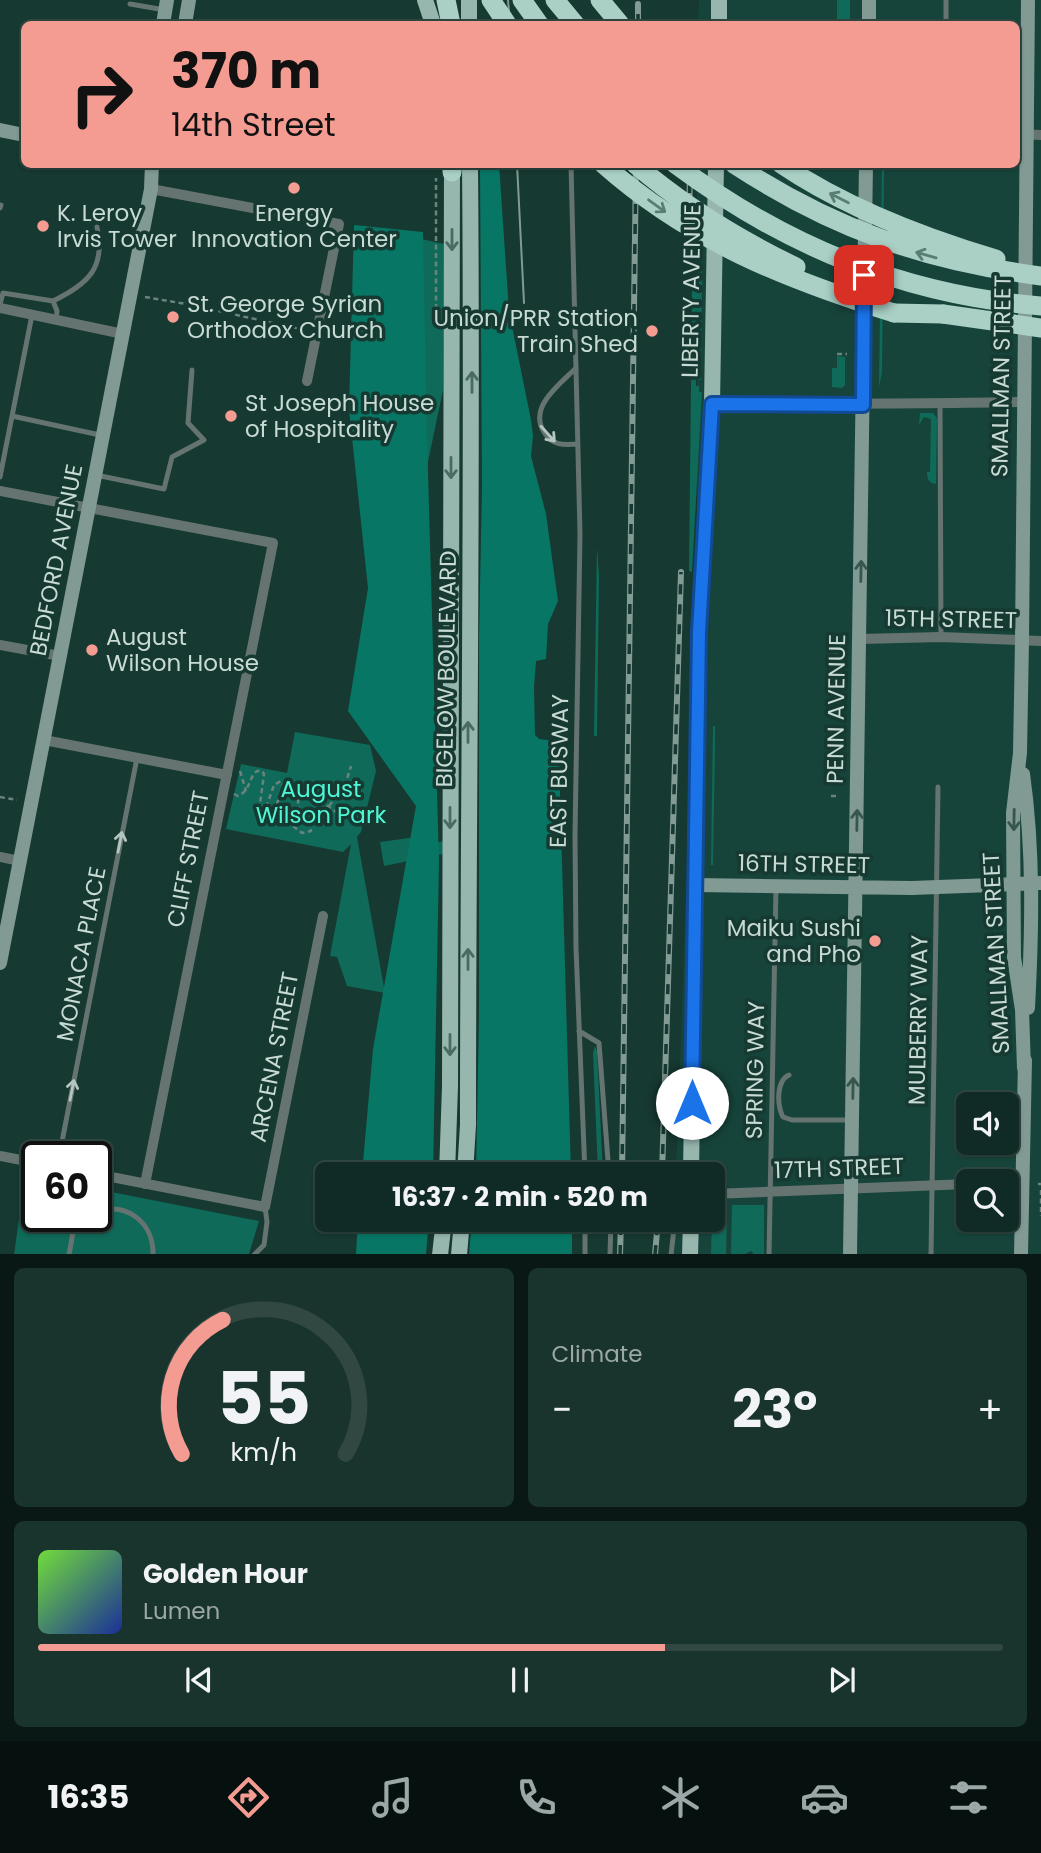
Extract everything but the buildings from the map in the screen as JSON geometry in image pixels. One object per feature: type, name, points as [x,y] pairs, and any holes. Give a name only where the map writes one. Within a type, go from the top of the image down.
[{"type":"highway","points":[[446,0],[450,21]]},
{"type":"highway","points":[[458,0],[473,21]]},
{"type":"highway","points":[[491,0],[505,21]]},
{"type":"highway","points":[[522,0],[537,21]]},
{"type":"highway","points":[[557,0],[573,21]]},
{"type":"highway","points":[[600,0],[618,21]]},
{"type":"highway","points":[[608,168],[660,210],[706,239],[752,262],[894,313],[943,314]]},
{"type":"highway","points":[[640,168],[679,200],[716,224],[812,275],[859,292],[943,314],[1041,328]]},
{"type":"highway","points":[[681,168],[750,215],[831,256],[920,286],[969,297],[1041,306]]},
{"type":"highway","points":[[741,168],[788,197],[874,237],[954,262],[1041,274]]},
{"type":"highway","points":[[788,168],[839,198],[902,227],[1041,274]]},
{"type":"main road","points":[[425,0],[432,21]]},
{"type":"main road","points":[[469,0],[469,21]]},
{"type":"main road","points":[[719,0],[719,21]]},
{"type":"main road","name":"BIGELOW BOULEVARD","points":[[447,1162],[457,168]]},
{"type":"main road","name":"BIGELOW BOULEVARD","points":[[457,168],[472,505],[468,642],[468,1125],[466,1162]]},
{"type":"main road","name":"LIBERTY AVENUE","points":[[691,1162],[699,632],[712,404],[716,168]]},
{"type":"main road","points":[[440,1254],[443,1232]]},
{"type":"main road","points":[[459,1254],[461,1232]]},
{"type":"main road","points":[[690,1254],[691,1232]]},
{"type":"street","points":[[186,21],[189,0]]},
{"type":"street","points":[[869,0],[869,21]]},
{"type":"street","name":"SMALLMAN STREET","points":[[1024,1068],[1022,1010],[1014,957],[1013,813],[1020,752],[1028,0]]},
{"type":"street","points":[[0,130],[21,134]]},
{"type":"street","name":"BEDFORD AVENUE","points":[[0,963],[151,190],[152,168]]},
{"type":"street","name":"PENN AVENUE","points":[[850,1254],[866,168]]},
{"type":"street","points":[[151,190],[339,225],[307,381]]},
{"type":"street","points":[[0,306],[123,334]]},
{"type":"street","points":[[712,404],[1023,402]]},
{"type":"street","points":[[0,491],[89,509]]},
{"type":"street","name":"CLIFF STREET","points":[[89,509],[273,543],[145,1184]]},
{"type":"street","name":"15TH STREET","points":[[860,639],[941,637],[1041,641]]},
{"type":"street","points":[[0,645],[60,656]]},
{"type":"street","points":[[44,740],[227,775]]},
{"type":"street","name":"SMALLMAN STREET","points":[[1015,1169],[1036,911],[1029,814],[1020,752]]},
{"type":"street","points":[[0,857],[20,861]]},
{"type":"street","name":"16TH STREET","points":[[695,885],[912,888],[1041,883]]},
{"type":"street","name":"ARCENA STREET","points":[[265,1207],[323,916]]},
{"type":"street","points":[[0,1156],[21,1160]]},
{"type":"street","points":[[112,1177],[265,1207]]},
{"type":"street","name":"17TH STREET","points":[[725,1194],[956,1184]]},
{"type":"street","name":"SMALLMAN STREET","points":[[1019,1232],[1021,1254]]},
{"type":"lane","points":[[557,0],[560,21]]},
{"type":"lane","points":[[946,0],[946,21]]},
{"type":"lane","points":[[130,4],[165,12]]},
{"type":"lane","name":"EAST BUSWAY","points":[[571,168],[579,444],[575,835],[584,1162]]},
{"type":"lane","points":[[0,306],[1,291],[53,301],[82,285],[94,271],[100,241],[97,227]]},
{"type":"lane","points":[[53,301],[57,311],[56,320]]},
{"type":"lane","points":[[0,477],[32,315]]},
{"type":"lane","points":[[576,368],[544,403],[539,412],[539,420],[541,428],[551,441],[564,445],[579,444]]},
{"type":"lane","points":[[96,475],[164,489],[172,457],[204,440],[188,424],[192,370]]},
{"type":"lane","points":[[940,402],[941,637]]},
{"type":"lane","points":[[12,416],[104,435]]},
{"type":"lane","name":"MONACA PLACE","points":[[62,1141],[137,757]]},
{"type":"lane","name":"MULBERRY WAY","points":[[931,1254],[938,787]]},
{"type":"lane","name":"SPRING WAY","points":[[769,1254],[776,887]]},
{"type":"lane","points":[[936,892],[1014,888]]},
{"type":"lane","points":[[1014,917],[1036,911]]},
{"type":"lane","points":[[579,1031],[599,1043],[608,1162]]},
{"type":"lane","points":[[789,1075],[783,1078],[779,1086],[783,1117],[800,1120],[852,1119]]},
{"type":"lane","points":[[255,1254],[264,1245],[267,1222],[265,1207]]},
{"type":"lane","points":[[112,1210],[118,1209],[135,1215],[151,1236],[153,1254]]},
{"type":"lane","points":[[69,1254],[74,1232]]},
{"type":"lane","points":[[585,1232],[585,1254]]},
{"type":"lane","points":[[610,1254],[611,1232]]},
{"type":"lane","points":[[671,1254],[674,1232]]},
{"type":"path","points":[[145,297],[186,304],[187,299],[206,303],[205,308],[305,330]]},
{"type":"path","points":[[837,354],[847,354]]},
{"type":"path","points":[[995,621],[1006,621]]},
{"type":"path","points":[[833,652],[839,652]]},
{"type":"path","points":[[239,766],[246,791]]},
{"type":"path","points":[[329,806],[345,785],[351,766]]},
{"type":"path","points":[[233,794],[238,796],[246,791],[253,774],[262,771],[262,808],[267,808],[274,785],[281,781],[283,785],[275,806],[278,814],[302,833],[311,831],[309,822],[299,812],[297,802],[300,794],[307,791],[336,814],[347,818]]},
{"type":"path","points":[[0,797],[18,801]]},
{"type":"path","points":[[1041,1190],[1041,1216]]},
{"type":"shaded area","points":[[699,0],[1041,0],[1041,1254],[673,1254],[674,1232],[725,1232],[725,1162],[676,1162],[697,579],[697,168],[1020,168],[1020,21],[698,21]]},
{"type":"green space","points":[[837,0],[850,0],[850,21],[837,21]]},
{"type":"green space","points":[[480,168],[499,168],[509,311],[531,420],[531,456],[546,514],[558,601],[548,624],[546,659],[536,661],[535,735],[539,739],[555,741],[559,757],[571,1162],[476,1162],[482,487]]},
{"type":"green space","points":[[882,168],[884,168],[882,372],[879,387]]},
{"type":"green space","points":[[354,225],[423,232],[439,862],[433,1162],[363,1162],[373,1049],[416,806],[348,711],[368,588],[349,409]]},
{"type":"green space","points":[[364,226],[444,244],[443,390],[424,481]]},
{"type":"green space","points":[[696,269],[702,269],[701,380],[696,380],[696,386],[699,386],[699,392],[702,392],[692,572],[689,571],[692,286],[696,286]]},
{"type":"green space","points":[[837,356],[845,357],[845,385],[842,388],[832,387],[832,368],[837,368]]},
{"type":"green space","points":[[920,413],[933,413],[937,418],[936,484],[930,482],[927,474],[930,472],[931,419],[924,417],[919,425]]},
{"type":"green space","points":[[597,547],[597,736],[594,736]]},
{"type":"green space","points":[[713,726],[715,745],[711,865]]},
{"type":"green space","name":"August Wilson Park","points":[[295,732],[370,745],[376,771],[361,832],[357,837],[385,993],[347,986],[337,957],[330,956],[351,844],[343,852],[226,829],[241,764],[287,773]]},
{"type":"green space","points":[[416,837],[424,847],[443,841],[443,854],[384,866],[380,842]]},
{"type":"green space","points":[[595,1046],[602,1162],[598,1162],[593,1053]]},
{"type":"green space","points":[[112,1192],[259,1221],[249,1254],[14,1254],[21,1204],[21,1232],[112,1232]]},
{"type":"green space","points":[[732,1205],[764,1205],[764,1254],[754,1254],[751,1251],[731,1254]]},
{"type":"green space","points":[[725,1209],[726,1254],[711,1254],[712,1232],[725,1232]]},
{"type":"green space","points":[[357,1232],[428,1232],[426,1254],[356,1254]]},
{"type":"green space","points":[[471,1232],[572,1232],[572,1254],[469,1254]]},
{"type":"tram line","points":[[508,0],[510,21]]},
{"type":"tram line","points":[[517,168],[524,303]]},
{"type":"railway","points":[[638,4],[638,21]]},
{"type":"railway","points":[[622,1162],[636,168]]},
{"type":"railway","points":[[689,233],[690,168]]},
{"type":"railway","points":[[662,1162],[681,572]]},
{"type":"railway","points":[[620,1254],[621,1232]]},
{"type":"railway","points":[[655,1254],[657,1232]]},
{"type":"place","name":"Energy Innovation Center","points":[[294,188]]},
{"type":"place","name":"K. Leroy Irvis Tower","points":[[43,226]]},
{"type":"place","name":"St. George Syrian Orthodox Church","points":[[173,317]]},
{"type":"place","name":"Union/PRR Station Train Shed","points":[[652,331]]},
{"type":"place","name":"St Joseph House of Hospitality","points":[[231,416]]},
{"type":"place","name":"August Wilson House","points":[[92,650]]},
{"type":"place","name":"Maiku Sushi and Pho","points":[[875,941]]},
{"type":"route","points":[[692,1103],[699,632],[712,404],[863,405],[864,275]]}]
